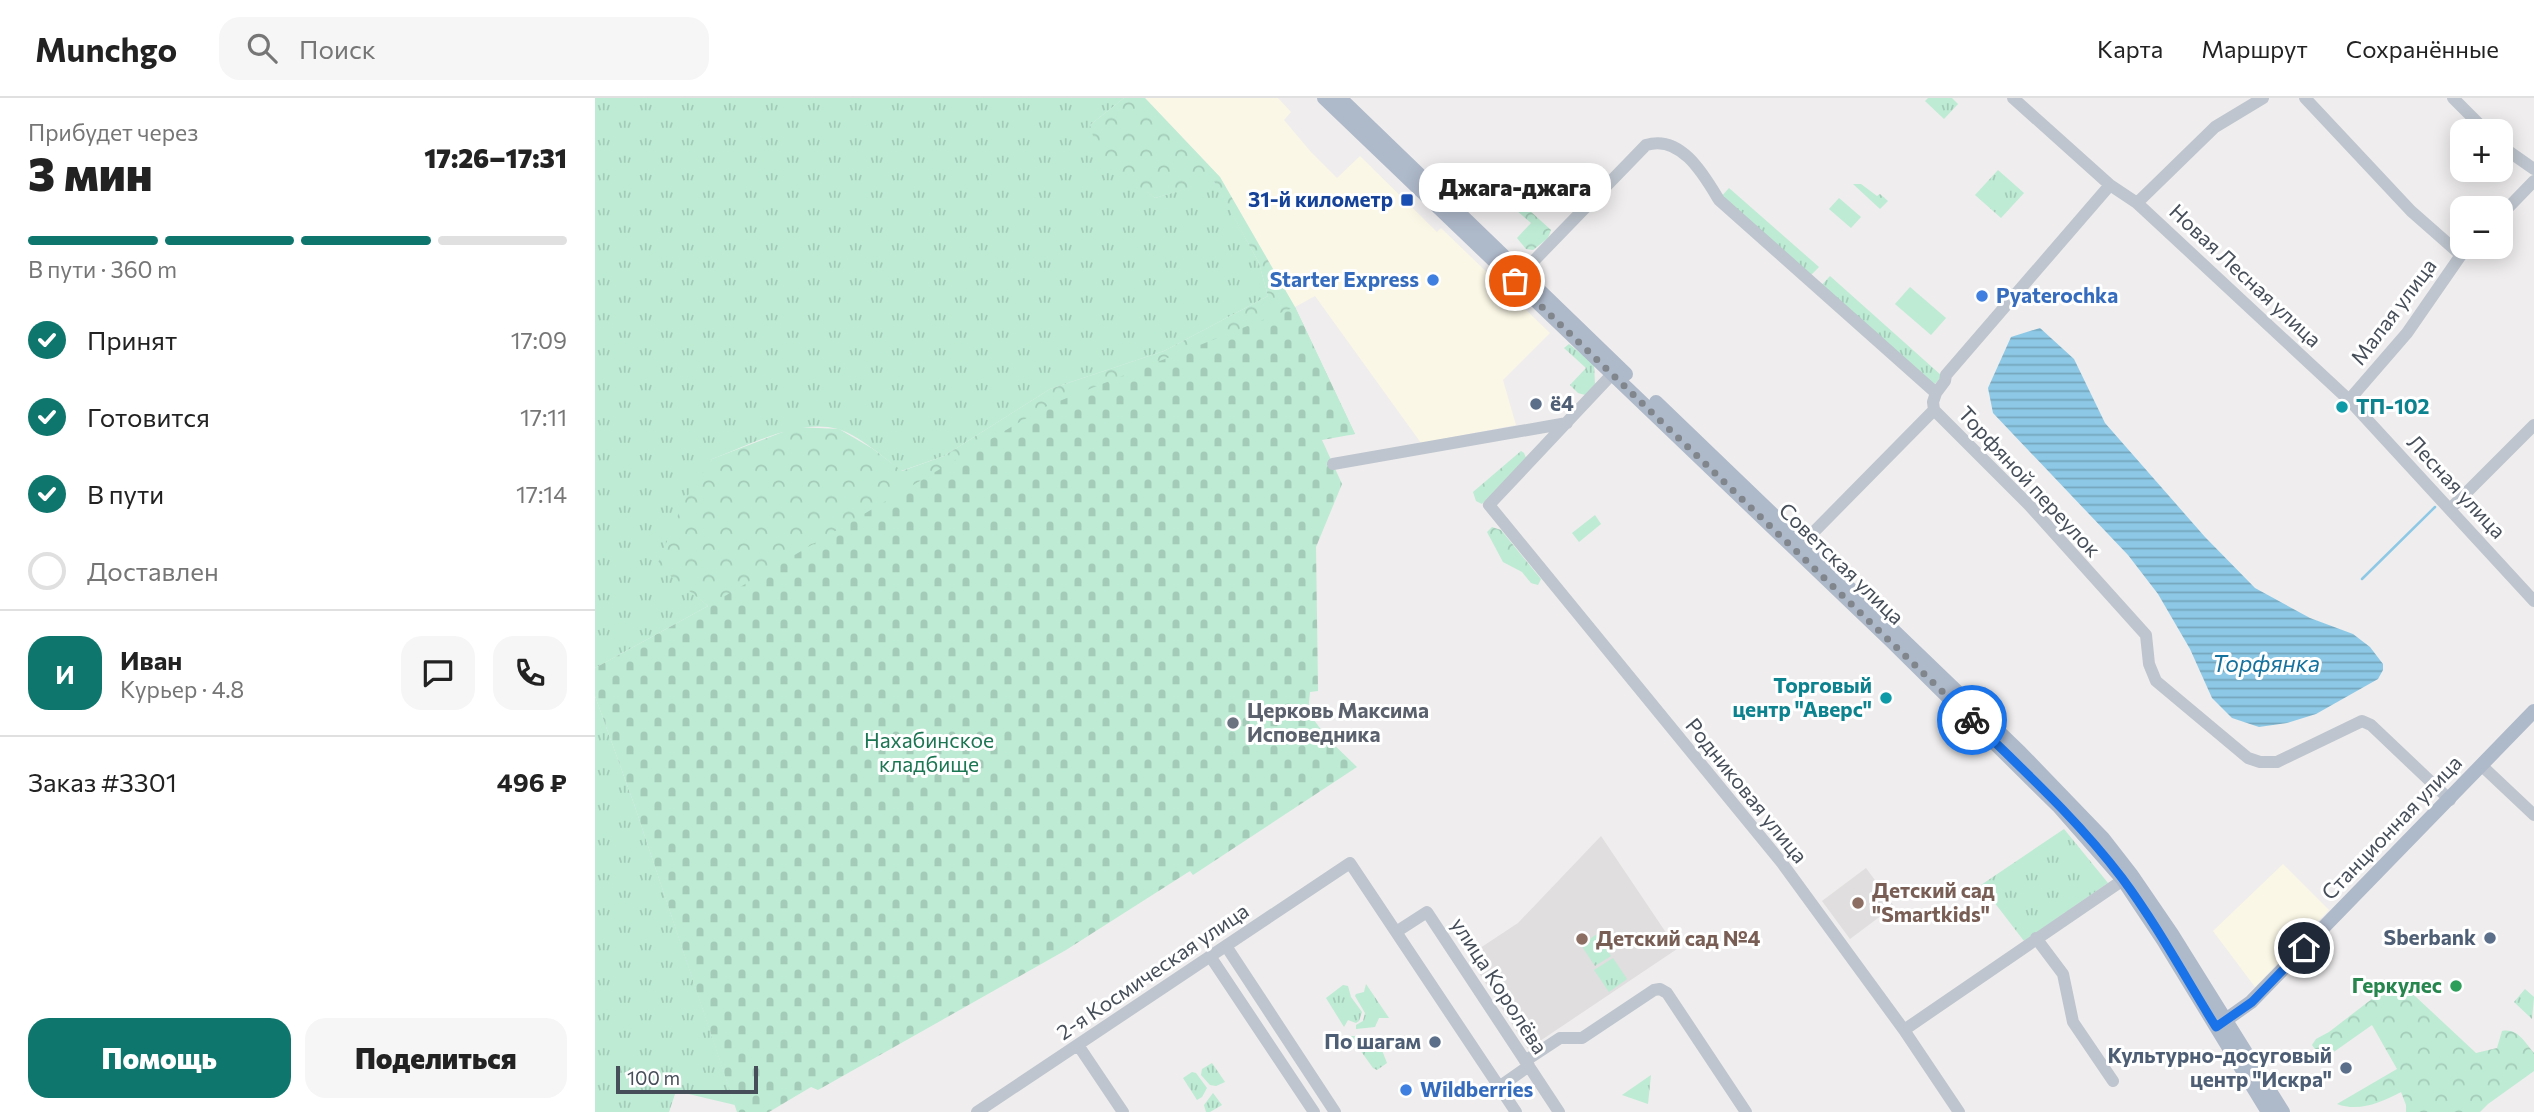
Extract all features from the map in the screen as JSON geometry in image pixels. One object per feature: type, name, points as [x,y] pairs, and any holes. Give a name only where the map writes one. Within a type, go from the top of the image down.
[{"type":"main road","name":"Советская улица","points":[[1324,98],[1616,371],[2016,762],[2123,880],[2283,1112]]},
{"type":"main road","name":"Советская улица","points":[[1340,98],[1522,273],[1616,371]]},
{"type":"main road","name":"Советская улица","points":[[1799,547],[2020,752],[2103,838],[2131,874],[2221,1023],[2268,1112]]},
{"type":"main road","name":"Станционная улица","points":[[2221,1023],[2252,1002],[2534,711]]},
{"type":"street","name":"Новая Лесная улица","points":[[2013,98],[2111,185],[2137,202],[2349,400]]},
{"type":"street","points":[[2137,202],[2215,127],[2263,98]]},
{"type":"street","points":[[2305,98],[2411,211],[2450,240]]},
{"type":"street","points":[[2453,98],[2474,119]]},
{"type":"street","name":"Торфяной переулок","points":[[1522,273],[1646,145],[1658,143],[1672,147],[1686,155],[1703,172],[1719,200],[1936,393],[1934,410],[2029,505],[2146,635],[2149,664],[2156,681],[2248,758],[2260,762],[2277,762],[2362,721],[2371,725],[2450,800]]},
{"type":"street","points":[[2513,154],[2534,169]]},
{"type":"street","points":[[2513,203],[2534,181]]},
{"type":"street","points":[[1936,393],[1946,375],[2111,185]]},
{"type":"street","name":"Малая улица","points":[[2349,400],[2407,333],[2459,259]]},
{"type":"street","points":[[1333,464],[1568,423],[1616,371]]},
{"type":"street","name":"Лесная улица","points":[[2349,400],[2534,601]]},
{"type":"street","points":[[1799,547],[1934,410]]},
{"type":"street","name":"Родниковая улица","points":[[1568,423],[1489,505],[1782,863],[1904,1030],[1959,1112]]},
{"type":"street","points":[[2451,508],[2534,425]]},
{"type":"street","points":[[2482,766],[2534,815]]},
{"type":"street","name":"2-я Космическая улица","points":[[977,1112],[1350,863],[1396,932]]},
{"type":"street","points":[[1904,1030],[2123,880]]},
{"type":"street","name":"улица Королёва","points":[[1396,932],[1427,912],[1559,1112]]},
{"type":"street","points":[[1396,932],[1499,1087],[1510,1110]]},
{"type":"street","points":[[2036,938],[2063,974],[2073,1022],[2113,1081]]},
{"type":"street","points":[[1226,946],[1335,1112]]},
{"type":"street","points":[[1210,957],[1314,1112]]},
{"type":"street","points":[[1499,1087],[1560,1038],[1582,1038],[1654,990],[1660,989],[1667,993],[1746,1112]]},
{"type":"street","points":[[1078,1045],[1123,1112]]},
{"type":"shaded area","points":[[1145,98],[1278,98],[1291,112],[1284,120],[1337,178],[1360,156],[1437,232],[1441,228],[1550,333],[1503,380],[1516,425],[1421,443],[1315,296],[1295,307],[1220,177]]},
{"type":"shaded area","name":"Детский сад №4","points":[[1601,836],[1677,949],[1528,1049],[1468,956],[1518,923]]},
{"type":"shaded area","points":[[2283,864],[2329,910],[2255,987],[2213,931]]},
{"type":"shaded area","name":"Детский сад \"Smartkids\"","points":[[1866,868],[1894,906],[1850,939],[1822,901]]},
{"type":"green space","points":[[595,98],[1124,98],[1090,125],[1128,177],[1155,198],[1214,180],[1259,263],[1268,296],[1164,351],[1050,389],[944,456],[901,471],[854,436],[838,429],[823,427],[791,430],[712,459],[658,564],[708,606],[595,668]]},
{"type":"green space","points":[[1124,98],[1145,98],[1220,177],[1295,307],[1355,434],[1317,437],[747,613],[708,606],[657,565],[683,503],[712,459],[796,427],[839,429],[873,449],[902,471],[944,456],[1050,389],[1164,351],[1268,296],[1259,263],[1214,181],[1155,198],[1099,158],[1090,125]]},
{"type":"green space","points":[[1928,98],[1952,98],[1958,104],[1944,119],[1925,101]]},
{"type":"green space","points":[[1998,170],[2024,193],[2001,218],[1975,195]]},
{"type":"green space","points":[[1853,184],[1861,184],[1888,201],[1880,209]]},
{"type":"green space","points":[[1729,188],[1819,267],[1809,277],[1720,198]]},
{"type":"green space","points":[[1839,198],[1861,217],[1851,228],[1829,209]]},
{"type":"green space","points":[[1520,202],[1551,230],[1548,238],[1533,250],[1526,249],[1517,238],[1531,223],[1515,209]]},
{"type":"green space","points":[[1830,276],[1942,376],[1933,386],[1820,287]]},
{"type":"green space","points":[[1910,287],[1946,318],[1931,335],[1895,304]]},
{"type":"green space","name":"Нахабинское кладбище","points":[[1295,307],[1355,434],[1322,440],[1342,484],[1316,547],[1318,691],[1310,692],[1308,712],[1328,739],[1357,767],[1193,875],[1190,871],[1066,950],[818,1090],[811,1087],[769,1112],[737,1112],[595,696],[595,668],[708,606],[1047,406]]},
{"type":"green space","points":[[1569,344],[1594,364],[1595,384],[1585,395],[1578,393],[1570,385],[1586,368],[1564,348]]},
{"type":"green space","points":[[1521,451],[1526,458],[1482,504],[1476,501],[1473,492]]},
{"type":"green space","points":[[1595,515],[1601,524],[1579,542],[1572,533]]},
{"type":"green space","points":[[1492,527],[1501,530],[1541,579],[1538,585],[1531,583],[1522,572],[1503,562],[1487,532]]},
{"type":"green space","points":[[595,696],[735,1105],[676,1091],[669,1112],[595,1112]]},
{"type":"green space","points":[[2064,829],[2108,883],[2024,941],[1981,885]]},
{"type":"green space","points":[[1597,934],[1611,956],[1595,966],[1581,945]]},
{"type":"green space","points":[[1613,958],[1627,979],[1609,992],[1594,970]]},
{"type":"green space","points":[[2394,982],[2401,983],[2476,1053],[2497,1048],[2502,1031],[2517,1034],[2534,1053],[2534,1071],[2480,1112],[2406,1112],[2401,1092],[2361,1107],[2337,1104],[2397,1069],[2372,1025],[2328,1056],[2320,1056],[2312,1045],[2316,1039]]},
{"type":"green space","points":[[1366,984],[1389,1018],[1379,1018],[1375,1027],[1356,1029],[1356,1025],[1363,1021],[1365,1013],[1355,996],[1364,992]]},
{"type":"green space","points":[[1343,985],[1348,986],[1351,997],[1362,1012],[1359,1021],[1356,1023],[1348,1020],[1344,1027],[1326,998]]},
{"type":"green space","points":[[2525,989],[2534,997],[2532,1019],[2514,1002]]},
{"type":"green space","points":[[1350,1036],[1375,1036],[1376,1046],[1381,1048],[1387,1063],[1377,1070],[1373,1068]]},
{"type":"green space","points":[[1212,1063],[1225,1082],[1216,1086],[1210,1085],[1201,1075],[1202,1069]]},
{"type":"green space","points":[[1192,1072],[1196,1073],[1207,1088],[1197,1100],[1183,1078]]},
{"type":"green space","points":[[1651,1075],[1648,1104],[1622,1095]]},
{"type":"green space","points":[[1213,1093],[1222,1105],[1206,1112],[1204,1105]]},
{"type":"water","name":"Торфянка","points":[[2040,328],[2074,359],[2105,423],[2205,537],[2255,588],[2310,618],[2353,634],[2370,647],[2383,664],[2378,679],[2316,714],[2287,723],[2259,727],[2232,718],[2212,698],[2190,649],[2158,594],[2128,555],[1993,413],[1988,388],[2011,337]]},
{"type":"waterway","points":[[2362,579],[2435,507]]},
{"type":"way so far","points":[[1515,281],[1972,720]]},
{"type":"place","name":"31-й километр","points":[[1407,200]]},
{"type":"place","name":"Starter Express","points":[[1433,280]]},
{"type":"place","name":"Джага-джага","points":[[1515,281]]},
{"type":"place","name":"Pyaterochka","points":[[1982,296]]},
{"type":"place","name":"ё4","points":[[1536,404]]},
{"type":"place","name":"ТП-102","points":[[2342,407]]},
{"type":"place","name":"Торговый центр \"Аверс\"","points":[[1886,698]]},
{"type":"place","name":"Церковь Максима Исповедника","points":[[1233,723]]},
{"type":"place","name":"Детский сад \"Smartkids\"","points":[[1858,903]]},
{"type":"place","name":"Sberbank","points":[[2490,938]]},
{"type":"place","name":"Детский сад №4","points":[[1582,939]]},
{"type":"place","name":"Геркулес","points":[[2456,986]]},
{"type":"place","name":"По шагам","points":[[1435,1042]]},
{"type":"place","name":"Культурно-досуговый центр \"Искра\"","points":[[2346,1068]]},
{"type":"place","name":"Wildberries","points":[[1406,1090]]},
{"type":"route","points":[[1972,720],[2058,806],[2123,880],[2216,1027],[2252,1002],[2304,948]]}]
